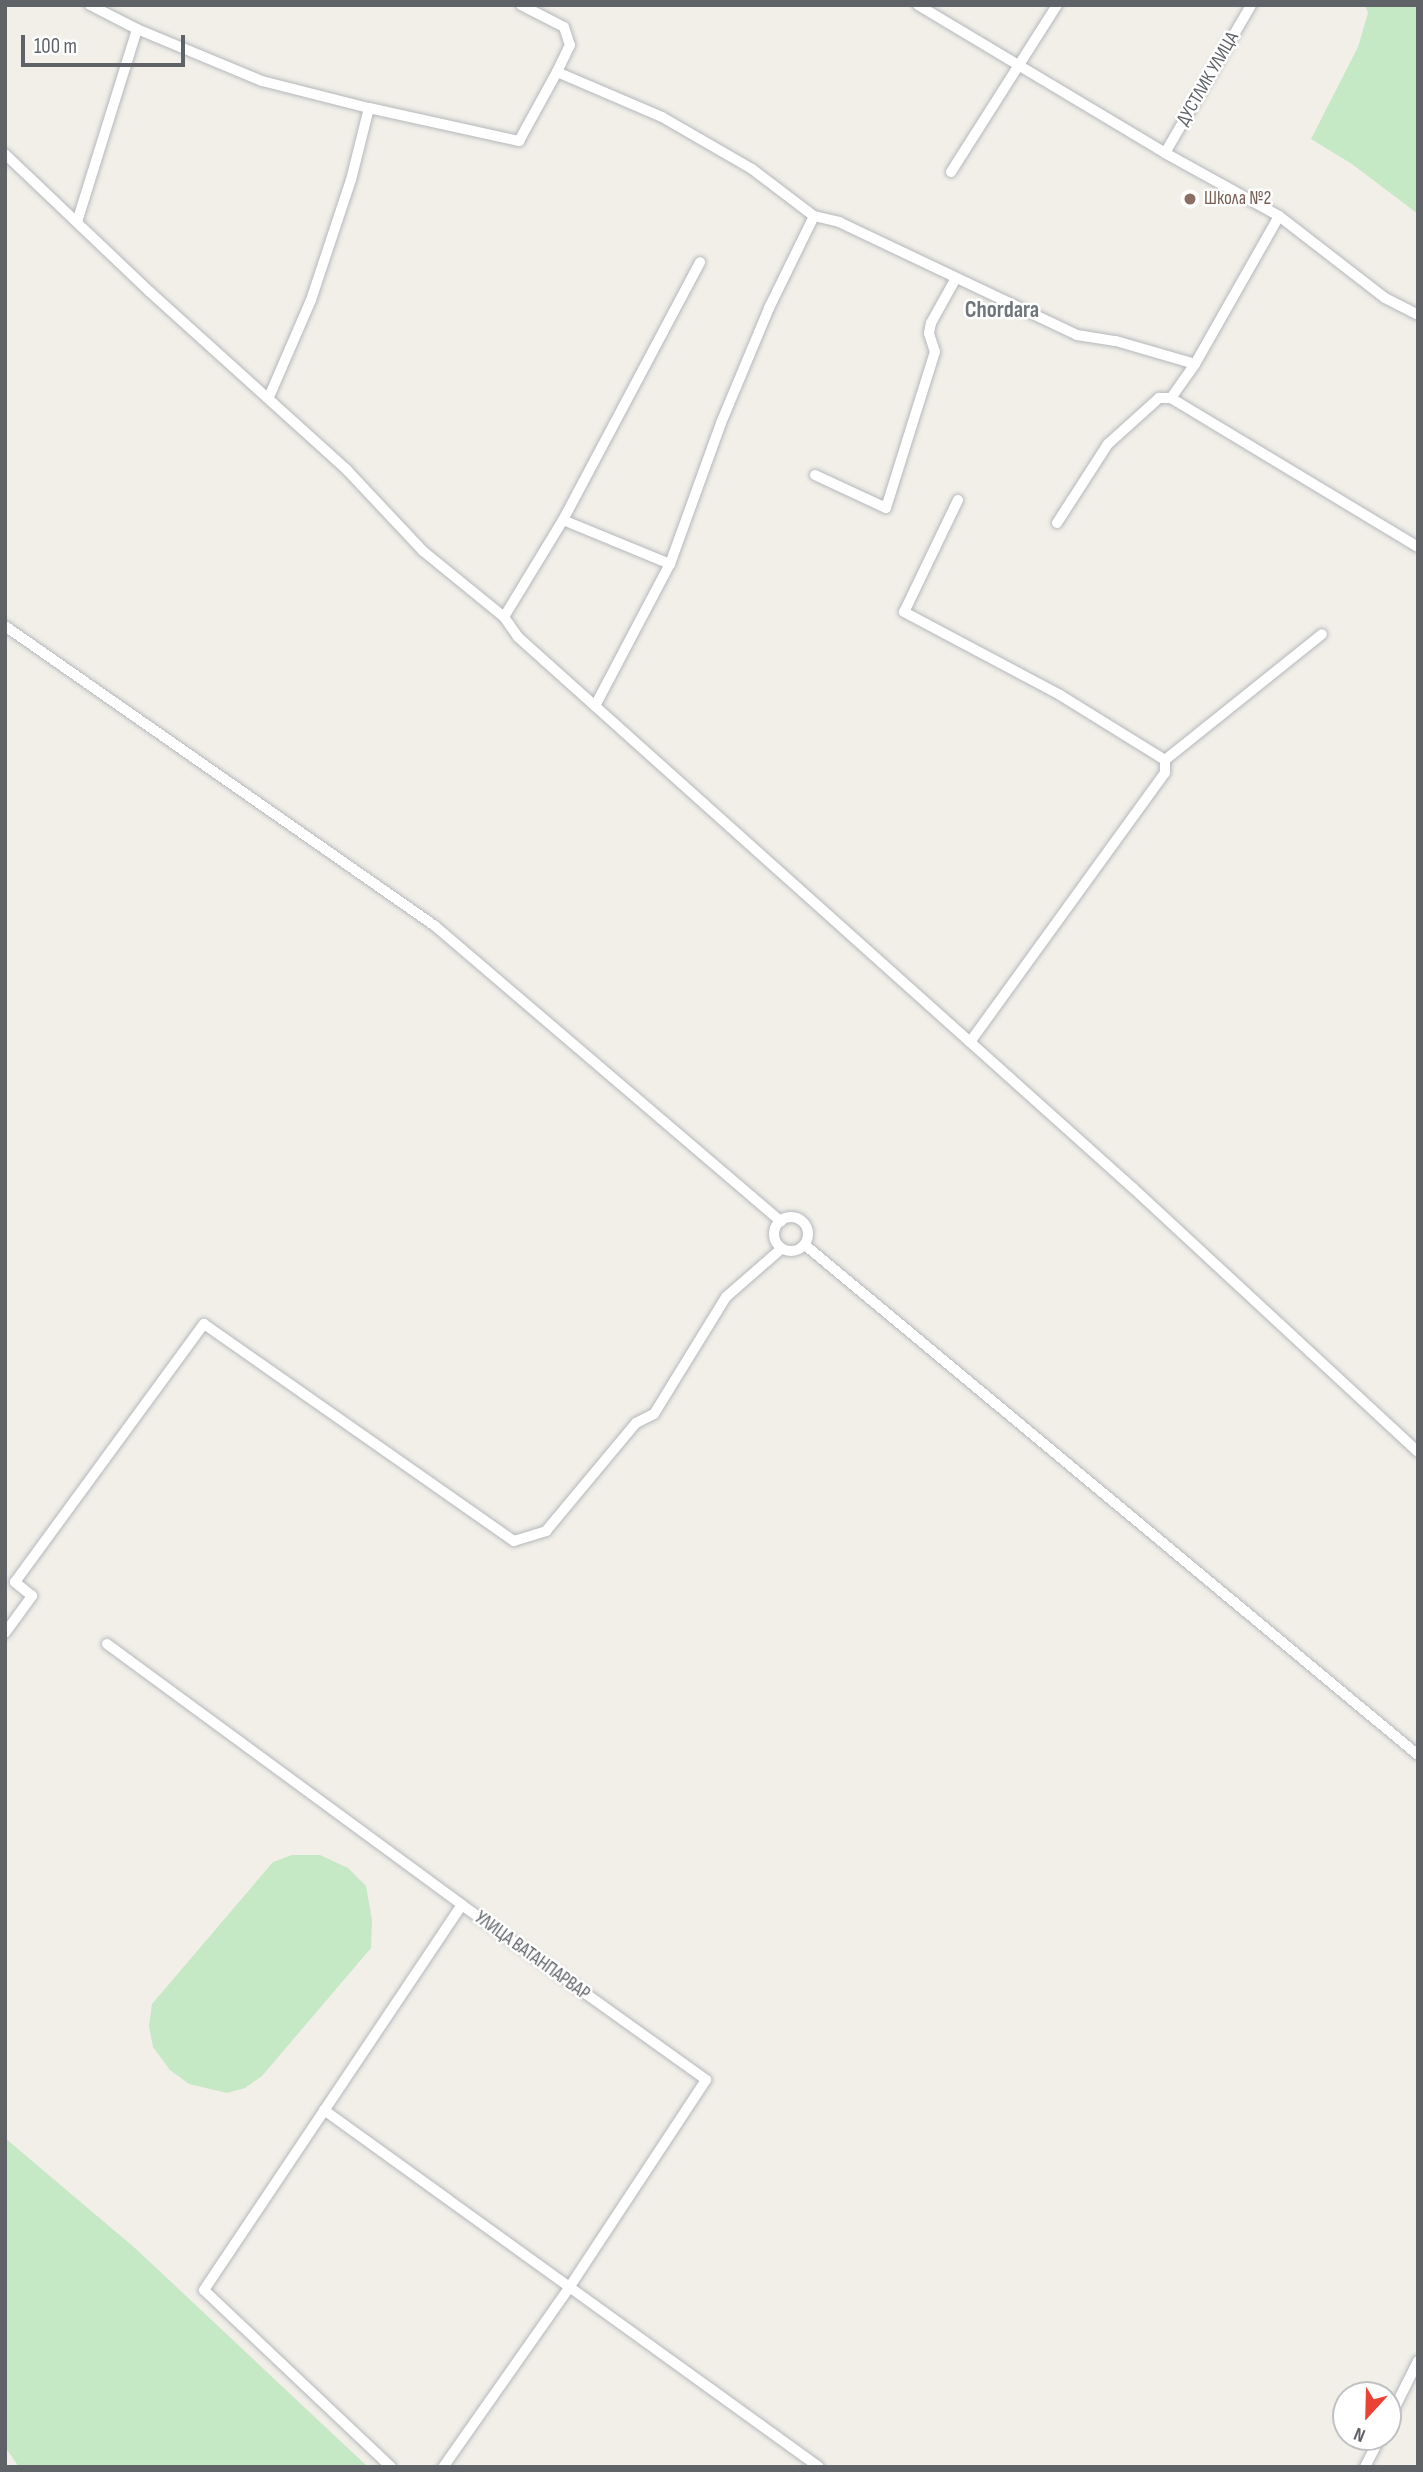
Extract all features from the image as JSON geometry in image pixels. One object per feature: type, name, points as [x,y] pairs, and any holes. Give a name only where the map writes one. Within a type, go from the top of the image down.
[{"type":"street","points":[[90,5],[137,29],[262,81],[519,141],[570,45],[564,27],[539,10],[521,5]]},
{"type":"street","points":[[918,5],[1165,153],[1279,216],[1385,298],[1418,316]]},
{"type":"street","points":[[951,173],[1021,68],[1057,5]]},
{"type":"street","name":"ДУСТЛИК УЛИЦА","points":[[1165,153],[1251,5]]},
{"type":"street","points":[[76,222],[137,29]]},
{"type":"street","points":[[557,72],[662,117],[752,169],[814,216],[839,222],[1077,335],[1116,341],[1195,364]]},
{"type":"street","points":[[269,397],[311,300],[351,180],[369,108]]},
{"type":"street","points":[[5,154],[150,292],[347,470],[423,551],[504,617],[518,637],[970,1042],[1418,1452]]},
{"type":"street","points":[[595,706],[670,564],[726,410],[769,309],[814,216]]},
{"type":"street","points":[[1171,398],[1195,364],[1279,216]]},
{"type":"street","points":[[504,617],[563,520],[700,262]]},
{"type":"street","points":[[815,475],[886,508],[935,352],[929,333],[931,323],[956,278]]},
{"type":"street","points":[[1057,523],[1108,444],[1159,398],[1171,398],[1418,547]]},
{"type":"street","points":[[958,500],[904,612],[1060,695],[1166,760]]},
{"type":"street","points":[[563,520],[670,564]]},
{"type":"street","points":[[5,626],[435,926],[781,1220]]},
{"type":"street","points":[[970,1042],[1164,773],[1166,760],[1322,634]]},
{"type":"street","points":[[791,1217],[802,1220],[809,1235],[805,1245],[791,1252],[781,1249],[774,1235],[781,1220],[791,1217]]},
{"type":"street","points":[[805,1245],[1418,1755]]},
{"type":"street","points":[[5,1633],[32,1596],[15,1582],[204,1324],[514,1541],[546,1531],[636,1423],[654,1414],[726,1297],[781,1249]]},
{"type":"street","points":[[107,1644],[462,1906]]},
{"type":"street","name":"УЛИЦА ВАТАНПАРВАР","points":[[391,2467],[204,2290],[462,1906],[706,2080],[569,2288],[443,2467]]},
{"type":"street","points":[[324,2110],[819,2467]]},
{"type":"street","points":[[1402,2393],[1418,2361]]},
{"type":"street","points":[[1365,2467],[1373,2451]]},
{"type":"green space","points":[[1365,5],[1418,5],[1418,214],[1352,164],[1311,139],[1358,47],[1368,13]]},
{"type":"green space","points":[[292,1855],[320,1855],[348,1868],[366,1886],[372,1920],[371,1948],[262,2076],[245,2088],[227,2093],[189,2084],[170,2070],[153,2047],[149,2026],[152,2004],[273,1862]]},
{"type":"green space","points":[[5,2138],[136,2249],[368,2467],[19,2467],[5,2447]]},
{"type":"place","name":"Школа №2","points":[[1190,199]]},
{"type":"district","name":"Chordara","points":[[1002,310]]}]
